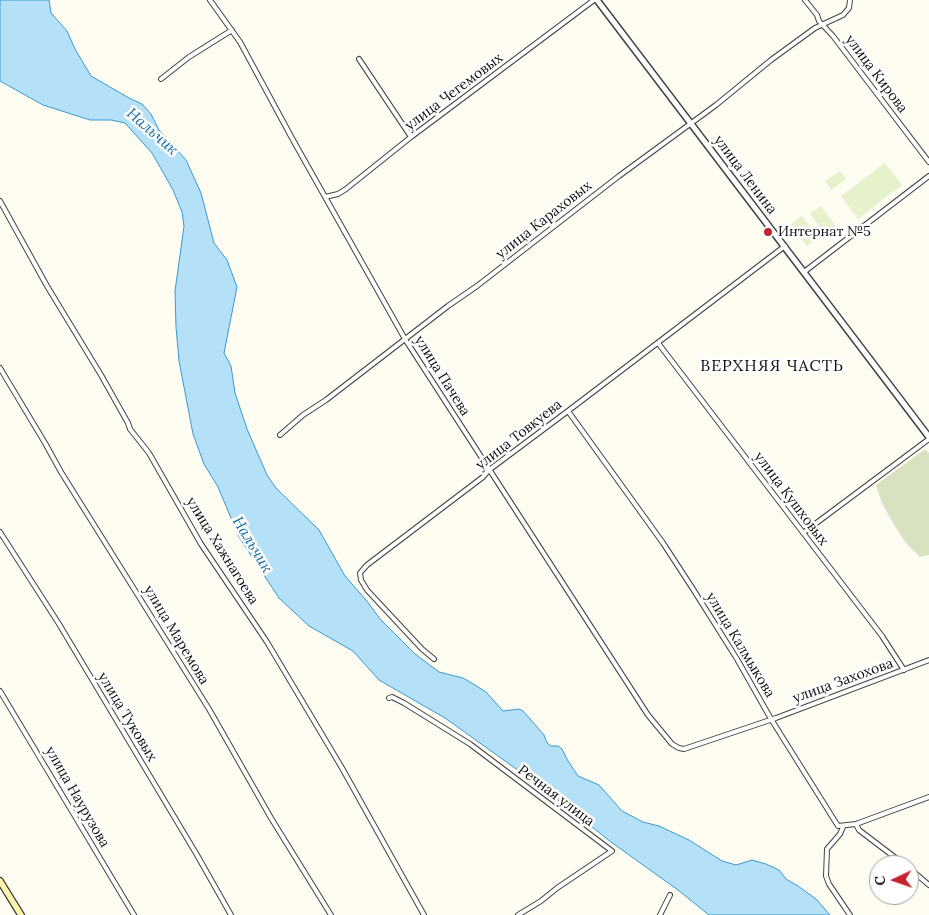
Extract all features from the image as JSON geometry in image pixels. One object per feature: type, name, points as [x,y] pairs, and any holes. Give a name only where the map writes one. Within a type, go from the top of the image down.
[{"type":"main road","points":[[0,881],[21,915]]},
{"type":"street","name":"улица Пачева","points":[[210,0],[232,30],[263,83],[405,339],[489,470],[510,499],[648,716],[666,738],[679,748]]},
{"type":"street","name":"улица Ленина","points":[[596,0],[691,122],[929,438]]},
{"type":"street","name":"улица Чегемовых","points":[[325,197],[338,194],[346,189],[411,137],[596,0]]},
{"type":"street","name":"улица Кирова","points":[[805,0],[929,162]]},
{"type":"street","name":"улица Караховых","points":[[280,436],[303,415],[326,400],[691,122],[716,105],[771,60],[809,32],[845,14],[849,8],[850,0]]},
{"type":"street","points":[[161,79],[190,57],[232,30]]},
{"type":"street","points":[[359,59],[411,137]]},
{"type":"street","points":[[804,272],[929,176]]},
{"type":"street","name":"улица Хажнагоева","points":[[0,200],[46,286],[101,374],[130,429],[149,453],[201,544],[267,642],[342,768],[355,795],[424,915]]},
{"type":"street","name":"улица Товкуева","points":[[434,659],[373,598],[361,580],[360,573],[483,477],[489,470],[785,246]]},
{"type":"street","name":"улица Кушховых","points":[[658,343],[882,636],[904,670]]},
{"type":"street","name":"улица Маремова","points":[[0,368],[60,472],[209,710],[271,818],[331,915]]},
{"type":"street","name":"улица Калмыкова","points":[[568,411],[663,543],[737,658],[771,719],[831,817],[838,826],[843,827]]},
{"type":"street","points":[[804,533],[929,438]]},
{"type":"street","name":"улица Туковых","points":[[0,532],[59,624],[231,915]]},
{"type":"street","name":"улица Захохова","points":[[679,748],[684,748],[771,719],[929,660]]},
{"type":"street","name":"улица Наурузова","points":[[0,691],[134,915]]},
{"type":"street","name":"Речная улица","points":[[389,698],[404,703],[470,744],[612,851],[518,915]]},
{"type":"street","points":[[850,915],[829,884],[825,870],[828,849],[843,827],[856,824],[929,796]]},
{"type":"street","points":[[856,824],[859,830],[893,855]]},
{"type":"street","points":[[919,876],[929,885]]},
{"type":"street","points":[[660,915],[670,895]]},
{"type":"green space","points":[[885,163],[902,185],[858,219],[841,196]]},
{"type":"green space","points":[[840,171],[846,179],[831,190],[825,181]]},
{"type":"green space","points":[[821,206],[838,229],[827,236],[810,214]]},
{"type":"green space","points":[[802,216],[818,238],[807,246],[791,224]]},
{"type":"green space","points":[[925,449],[929,453],[929,555],[920,557],[906,543],[894,525],[882,503],[876,485]]},
{"type":"water","name":"Нальчик","points":[[0,0],[49,0],[51,13],[67,31],[91,76],[142,104],[151,114],[159,130],[186,160],[201,193],[214,243],[227,260],[237,287],[224,353],[231,366],[235,393],[247,429],[267,475],[276,488],[319,530],[345,576],[381,620],[415,654],[439,672],[463,678],[475,685],[486,692],[503,711],[519,709],[523,711],[544,735],[547,743],[562,749],[578,776],[599,785],[622,811],[643,822],[659,826],[689,840],[722,861],[736,865],[752,860],[779,870],[786,879],[816,899],[830,915],[709,915],[540,786],[445,718],[379,680],[353,651],[309,626],[279,598],[239,537],[218,487],[204,464],[193,434],[179,361],[176,327],[175,291],[184,226],[182,212],[173,190],[152,153],[125,123],[111,120],[90,120],[43,105],[0,81]]},
{"type":"place","name":"Интернат №5","points":[[768,232]]},
{"type":"district","name":"ВЕРХНЯЯ ЧАСТЬ","points":[[772,366]]}]
